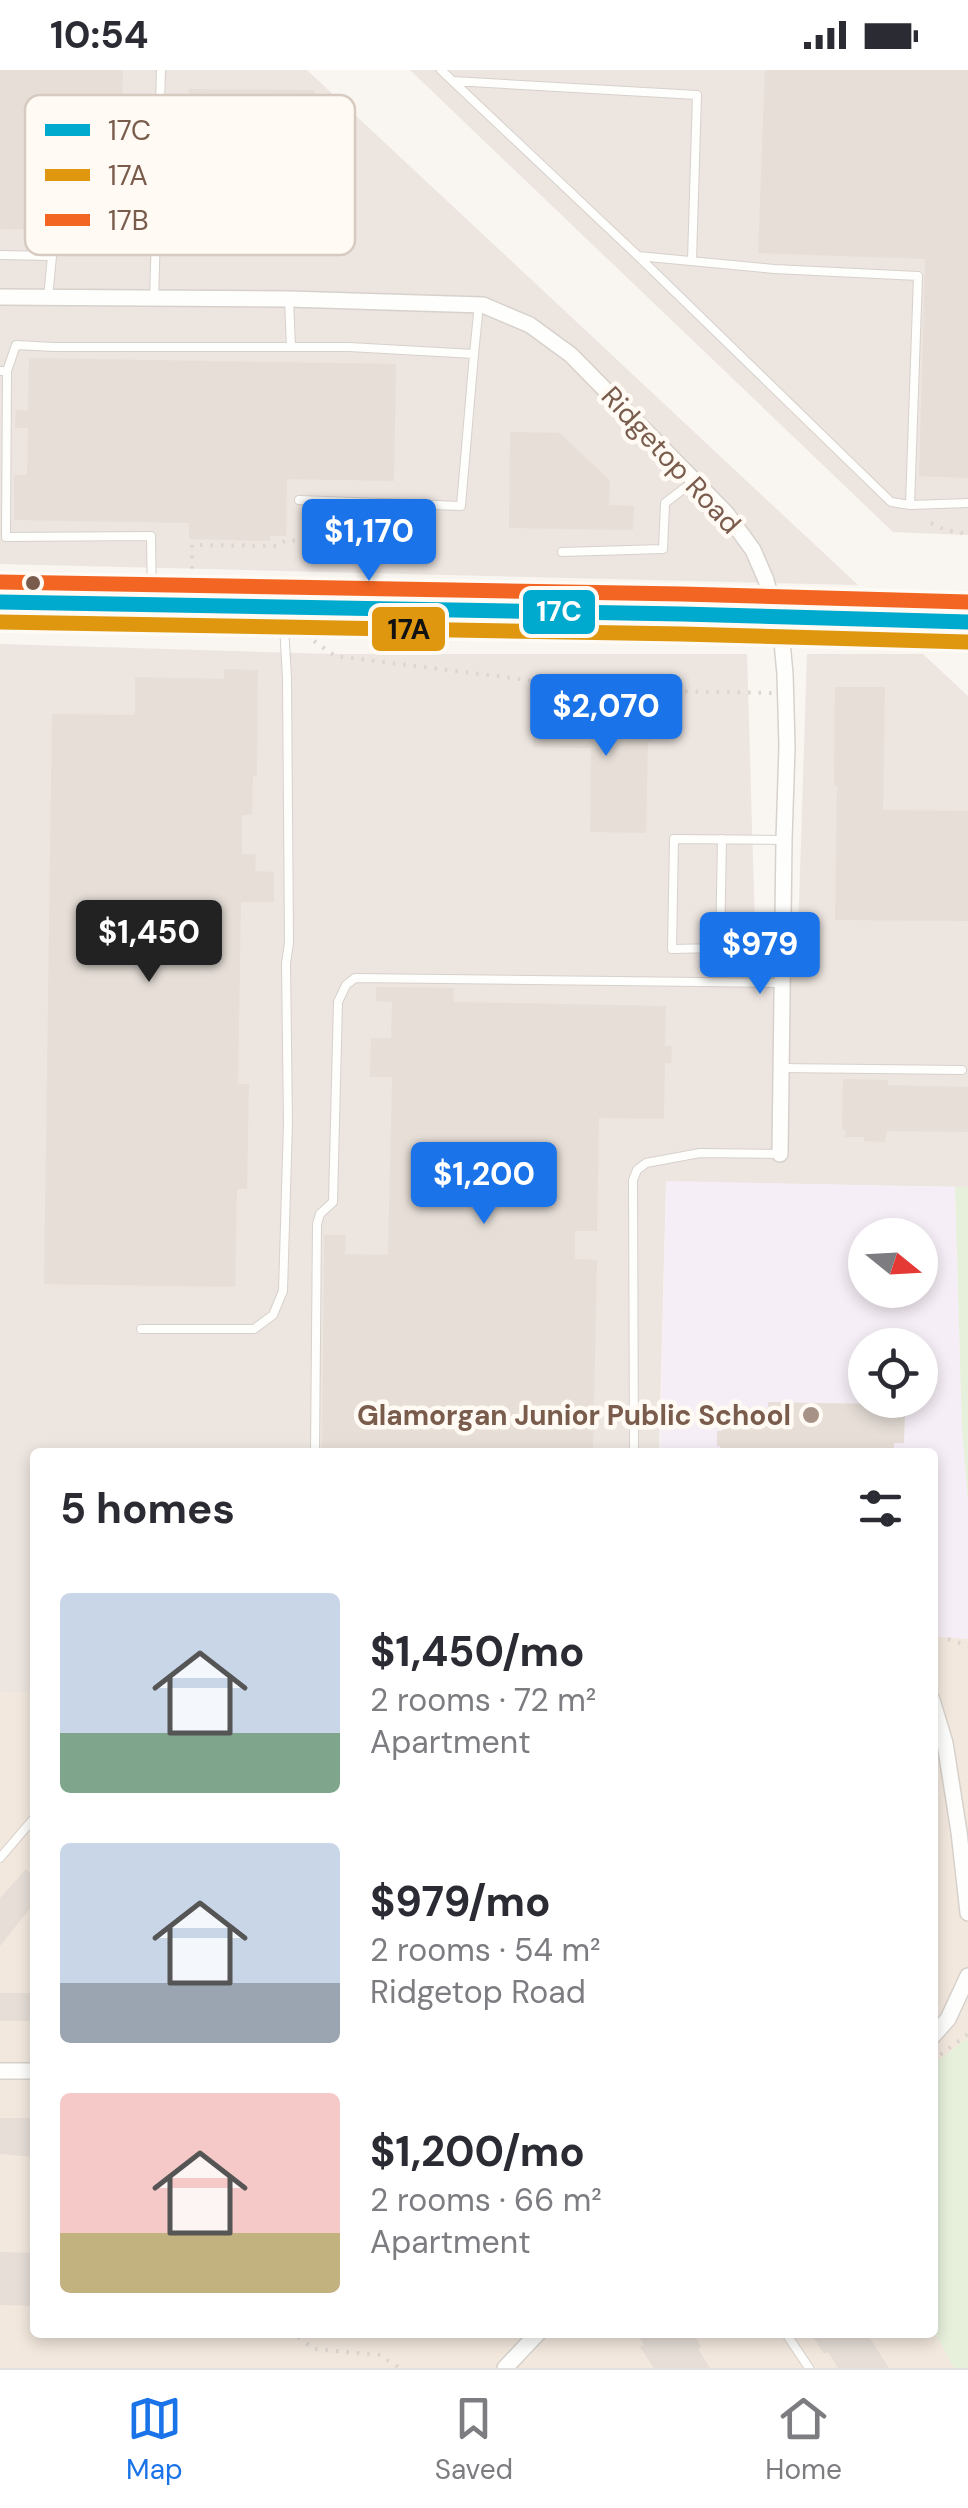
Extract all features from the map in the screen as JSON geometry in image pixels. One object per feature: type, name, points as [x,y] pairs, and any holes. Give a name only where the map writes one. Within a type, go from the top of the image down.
[{"type":"main road","points":[[0,602],[968,622]]},
{"type":"street","name":"Ridgetop Road","points":[[0,297],[478,304],[518,319],[572,355],[740,530],[766,580],[782,642],[786,694],[780,1154]]},
{"type":"street","points":[[938,1720],[952,1781],[968,1913]]},
{"type":"street","points":[[938,2030],[948,2019],[968,1976]]},
{"type":"street","points":[[0,2071],[30,2071]]},
{"type":"street","points":[[506,2368],[534,2338]]},
{"type":"lane","points":[[160,95],[161,70]]},
{"type":"lane","points":[[441,70],[891,502],[968,503]]},
{"type":"lane","points":[[452,81],[697,95],[692,260]]},
{"type":"lane","points":[[0,255],[52,256],[48,298]]},
{"type":"lane","points":[[154,300],[155,255]]},
{"type":"lane","points":[[638,256],[774,269],[918,276],[910,505]]},
{"type":"lane","points":[[289,300],[291,348]]},
{"type":"lane","points":[[299,500],[460,506],[478,304]]},
{"type":"lane","points":[[152,604],[151,536],[6,537],[3,370],[16,345],[349,348],[474,354]]},
{"type":"lane","points":[[562,552],[663,550],[665,503],[694,480]]},
{"type":"lane","points":[[141,1329],[254,1330],[273,1314],[283,1292],[289,924],[283,608]]},
{"type":"lane","points":[[722,839],[720,948],[672,948],[674,839],[722,839],[784,840]]},
{"type":"lane","points":[[315,1448],[318,1224],[320,1214],[333,1202],[338,1002],[346,985],[355,978],[783,983]]},
{"type":"lane","points":[[782,1068],[962,1070]]},
{"type":"lane","points":[[634,1448],[633,1180],[637,1170],[646,1164],[700,1153],[780,1154]]},
{"type":"lane","points":[[0,1858],[30,1822]]},
{"type":"lane","points":[[789,2338],[809,2368]]},
{"type":"path","points":[[931,523],[968,534]]},
{"type":"path","points":[[192,578],[192,544],[278,546],[286,540],[297,541]]},
{"type":"path","points":[[314,641],[335,656],[610,690],[786,694]]},
{"type":"path","points":[[948,1639],[968,1646]]},
{"type":"path","points":[[938,2056],[968,2034]]},
{"type":"path","points":[[300,2338],[314,2349],[379,2355],[400,2368]]},
{"type":"shaded area","points":[[0,70],[307,70],[334,95],[25,95],[25,255],[355,255],[355,115],[858,585],[0,564]]},
{"type":"shaded area","points":[[410,70],[968,70],[968,535],[893,532]]},
{"type":"shaded area","points":[[0,644],[332,654],[747,654],[756,964],[797,966],[807,654],[923,654],[968,696],[968,1187],[666,1182],[659,1448],[30,1448],[30,1693],[0,1692]]},
{"type":"shaded area","name":"Glamorgan Junior Public School","points":[[666,1181],[955,1187],[962,1430],[968,1502],[968,1639],[938,1636],[938,1448],[660,1448]]},
{"type":"shaded area","points":[[938,1636],[968,1639],[968,2038],[938,2061]]},
{"type":"shaded area","points":[[0,1692],[30,1693],[30,2338],[938,2338],[954,2368],[0,2368]]},
{"type":"green space","points":[[955,1187],[968,1187],[968,1502],[962,1430]]},
{"type":"green space","points":[[968,2038],[968,2368],[954,2368],[938,2338],[938,2060]]},
{"type":"building","points":[[0,70],[123,70],[122,95],[25,95],[25,229],[0,229]]},
{"type":"building","points":[[765,70],[968,70],[968,478],[919,476],[925,259],[758,253]]},
{"type":"building","points":[[189,89],[313,90],[317,95],[189,95]]},
{"type":"building","points":[[29,358],[396,364],[394,481],[287,479],[286,536],[270,536],[270,541],[189,539],[189,523],[14,520],[14,475],[27,475],[28,428],[15,428],[16,410],[28,411]]},
{"type":"building","points":[[510,432],[560,433],[610,481],[609,505],[634,506],[633,530],[509,528]]},
{"type":"building","points":[[224,669],[258,670],[257,776],[253,776],[252,815],[242,815],[242,854],[256,854],[255,871],[274,872],[274,902],[241,902],[238,1084],[249,1084],[247,1189],[237,1189],[235,1287],[44,1284],[52,714],[135,715],[135,677],[224,679]]},
{"type":"building","points":[[835,687],[885,687],[883,810],[968,811],[968,921],[835,920]]},
{"type":"building","points":[[534,707],[652,709],[646,833],[590,832],[591,748],[533,747]]},
{"type":"building","points":[[376,987],[454,988],[453,1002],[666,1006],[665,1046],[672,1046],[671,1063],[665,1063],[664,1119],[599,1118],[597,1231],[575,1231],[575,1259],[597,1260],[593,1448],[322,1448],[324,1235],[346,1235],[345,1254],[388,1255],[392,1077],[370,1077],[371,1038],[391,1038],[392,1002],[376,1001]]},
{"type":"building","points":[[843,1079],[888,1080],[888,1085],[968,1087],[968,1132],[887,1131],[885,1142],[845,1137]]},
{"type":"building","points":[[768,1402],[848,1403],[848,1418],[905,1418],[904,1443],[894,1443],[894,1448],[720,1448],[717,1431],[722,1431],[722,1407],[768,1408]]},
{"type":"building","points":[[26,1869],[30,1873],[30,1908],[0,1946],[0,1898]]},
{"type":"building","points":[[0,1993],[30,1993],[30,2021],[0,2021]]},
{"type":"building","points":[[0,2118],[30,2118],[30,2157],[0,2154]]},
{"type":"building","points":[[0,2252],[30,2253],[30,2306],[0,2305]]},
{"type":"building","points":[[640,2338],[696,2338],[710,2368],[654,2368],[640,2347],[644,2345]]},
{"type":"building","points":[[814,2338],[870,2338],[889,2368],[838,2368],[828,2352],[824,2354]]},
{"type":"transit line","name":"17B","points":[[0,582],[968,602]]},
{"type":"transit line","name":"17C","points":[[0,602],[968,622]]},
{"type":"transit line","name":"17A","points":[[0,622],[967,642]]},
{"type":"place","name":"Glamorgan Junior Public School","points":[[811,1415]]}]
